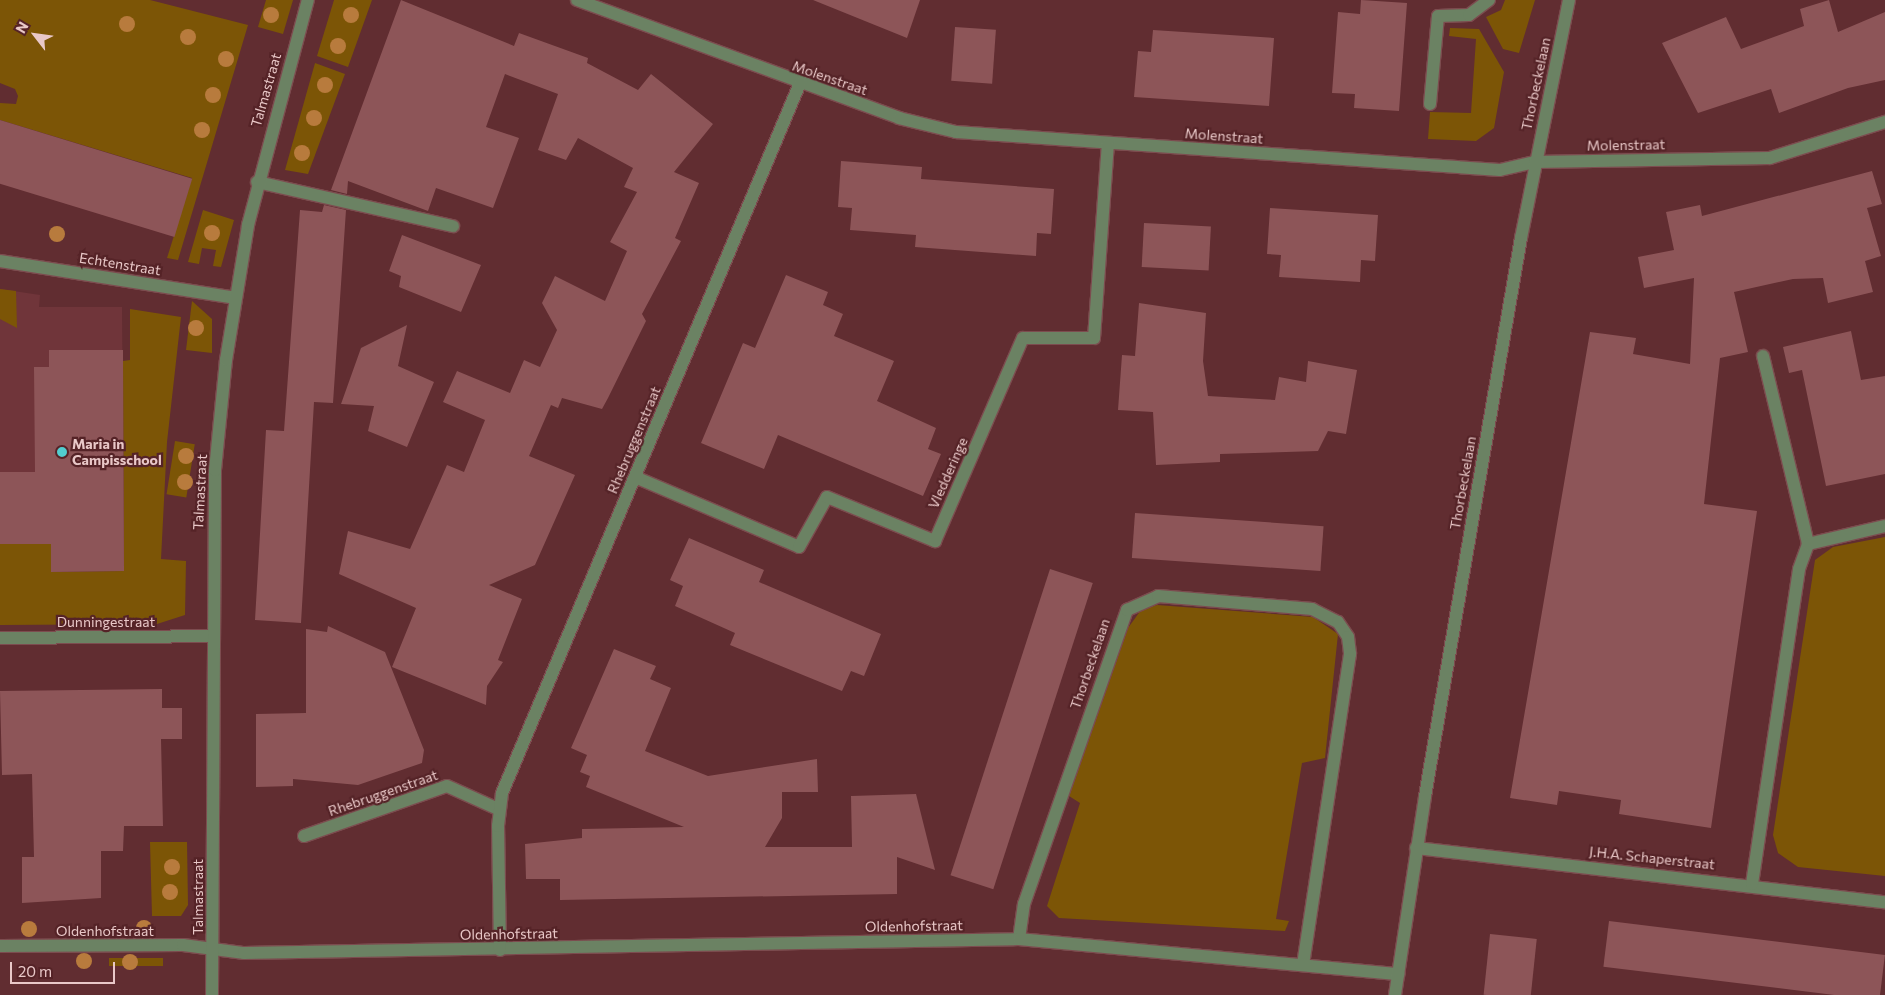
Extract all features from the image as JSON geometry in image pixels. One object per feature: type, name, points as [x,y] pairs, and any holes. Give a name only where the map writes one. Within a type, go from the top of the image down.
[{"type":"street","name":"Talmastraat","points":[[212,995],[212,636],[215,470],[235,298],[257,182],[308,0]]},
{"type":"street","name":"Molenstraat","points":[[577,0],[899,118],[956,132],[1500,170],[1534,162],[1770,158],[1885,122]]},
{"type":"street","points":[[1430,104],[1438,16],[1469,15],[1489,0]]},
{"type":"street","name":"Thorbeckelaan","points":[[1395,995],[1416,848],[1534,162],[1569,0]]},
{"type":"street","name":"Rhebruggenstraat","points":[[500,950],[498,809],[800,83]]},
{"type":"street","name":"Vledderinge","points":[[635,477],[799,546],[828,497],[935,541],[1023,338],[1094,338],[1108,144]]},
{"type":"street","points":[[257,182],[453,226]]},
{"type":"street","name":"Echtenstraat","points":[[0,261],[235,298]]},
{"type":"street","points":[[1752,884],[1799,569],[1808,544],[1763,356]]},
{"type":"street","points":[[1808,544],[1885,526]]},
{"type":"street","name":"Thorbeckelaan","points":[[1019,939],[1024,904],[1127,610],[1158,596],[1312,608],[1338,622],[1348,637],[1350,654],[1303,963]]},
{"type":"street","name":"Dunningestraat","points":[[0,638],[212,636]]},
{"type":"street","name":"Rhebruggenstraat","points":[[304,836],[447,786],[498,809]]},
{"type":"street","name":"J.H.A. Schaperstraat","points":[[1416,848],[1752,884],[1885,902]]},
{"type":"street","points":[[1019,939],[1303,963],[1398,974]]},
{"type":"street","name":"Oldenhofstraat","points":[[0,946],[183,945],[244,953],[500,950],[1019,939]]},
{"type":"shaded area","points":[[0,0],[150,0],[248,25],[178,260],[167,258],[192,178],[0,120],[0,103],[16,104],[18,96],[15,89],[0,83]]},
{"type":"shaded area","points":[[266,0],[293,0],[283,34],[258,27]]},
{"type":"shaded area","points":[[334,0],[372,0],[348,67],[317,56]]},
{"type":"shaded area","points":[[1505,0],[1535,0],[1519,53],[1503,49],[1486,17],[1501,10]]},
{"type":"shaded area","points":[[1450,28],[1479,29],[1504,72],[1494,128],[1476,141],[1428,139],[1430,112],[1471,113],[1476,39],[1449,36]]},
{"type":"shaded area","points":[[315,63],[345,74],[308,174],[285,170]]},
{"type":"shaded area","points":[[203,210],[234,220],[221,267],[213,266],[216,250],[202,248],[199,264],[188,262]]},
{"type":"shaded area","name":"Maria in Campisschool","points":[[0,289],[40,295],[39,307],[122,307],[124,571],[51,572],[51,544],[0,544]]},
{"type":"shaded area","points":[[0,289],[16,291],[17,328],[0,319]]},
{"type":"shaded area","points":[[192,301],[212,319],[212,353],[186,350]]},
{"type":"shaded area","points":[[130,309],[181,317],[167,442],[161,559],[186,561],[185,615],[157,624],[0,625],[0,544],[51,544],[52,572],[124,571],[123,361],[130,360]]},
{"type":"shaded area","points":[[175,441],[195,444],[186,497],[167,494]]},
{"type":"shaded area","points":[[1885,537],[1885,876],[1798,867],[1778,853],[1773,835],[1815,560],[1833,547]]},
{"type":"shaded area","points":[[1157,605],[1313,617],[1338,634],[1325,758],[1302,763],[1276,919],[1289,921],[1285,931],[1059,918],[1047,906],[1080,803],[1069,796],[1128,628],[1141,610]]},
{"type":"shaded area","points":[[150,842],[187,842],[188,905],[181,916],[152,916]]},
{"type":"shaded area","points":[[109,958],[163,958],[163,966],[109,966]]},
{"type":"building","points":[[401,0],[514,46],[519,33],[588,58],[587,63],[638,90],[651,74],[713,124],[674,172],[699,183],[675,238],[681,241],[642,314],[646,321],[602,409],[562,398],[558,408],[551,405],[529,456],[575,475],[535,565],[489,585],[522,599],[498,660],[503,662],[487,686],[486,705],[392,667],[416,608],[339,574],[348,531],[410,549],[447,465],[464,472],[485,420],[443,402],[457,371],[510,393],[524,360],[540,367],[557,330],[542,303],[555,276],[605,301],[627,251],[610,242],[637,192],[624,187],[633,168],[578,138],[566,160],[538,150],[558,94],[505,74],[486,127],[519,138],[493,208],[436,188],[428,211],[348,181],[347,194],[331,190]]},
{"type":"building","points":[[813,0],[920,0],[907,38]]},
{"type":"building","points":[[1361,0],[1407,3],[1399,111],[1354,108],[1355,94],[1332,93],[1338,12],[1360,14]]},
{"type":"building","points":[[1829,0],[1838,32],[1885,12],[1885,80],[1848,88],[1779,113],[1771,89],[1698,113],[1662,43],[1726,17],[1741,49],[1804,26],[1800,9]]},
{"type":"building","points":[[955,27],[996,30],[992,84],[951,81]]},
{"type":"building","points":[[1153,30],[1274,38],[1269,106],[1134,97],[1138,51],[1151,52]]},
{"type":"building","points":[[0,120],[192,179],[174,237],[0,184]]},
{"type":"building","points":[[841,161],[922,167],[921,179],[1054,189],[1051,234],[1037,233],[1036,256],[915,247],[916,235],[850,230],[852,208],[838,207]]},
{"type":"building","points":[[1872,171],[1882,204],[1867,208],[1881,256],[1865,261],[1873,292],[1828,303],[1823,278],[1793,279],[1734,292],[1748,352],[1720,358],[1704,504],[1757,511],[1711,828],[1619,814],[1621,800],[1559,791],[1557,805],[1510,798],[1590,332],[1636,338],[1633,354],[1690,364],[1694,278],[1644,288],[1638,257],[1674,250],[1666,212],[1700,205],[1702,216]]},
{"type":"building","points":[[324,205],[346,210],[333,403],[314,402],[301,623],[255,620],[266,430],[284,431],[300,210],[322,212]]},
{"type":"building","points":[[1270,208],[1378,215],[1375,261],[1361,260],[1360,282],[1279,277],[1281,255],[1267,254]]},
{"type":"building","points":[[1144,223],[1211,227],[1209,270],[1142,267]]},
{"type":"building","points":[[402,235],[481,265],[461,312],[399,287],[401,276],[389,271]]},
{"type":"building","points":[[786,275],[828,292],[823,305],[843,314],[834,336],[894,361],[877,401],[936,428],[928,449],[941,454],[923,496],[778,435],[764,469],[701,443],[743,343],[755,348]]},
{"type":"building","points":[[1139,303],[1206,313],[1203,361],[1208,396],[1275,400],[1279,377],[1306,382],[1308,361],[1357,370],[1346,434],[1328,431],[1318,451],[1220,454],[1220,462],[1156,465],[1153,412],[1118,410],[1122,355],[1135,356]]},
{"type":"building","points":[[407,325],[398,366],[434,382],[407,447],[368,431],[374,406],[341,404],[361,348]]},
{"type":"building","points":[[1851,331],[1861,380],[1885,376],[1885,474],[1826,486],[1802,370],[1789,373],[1783,347]]},
{"type":"building","name":"Maria in Campisschool","points":[[49,350],[123,350],[124,571],[51,572],[51,544],[0,544],[0,472],[35,472],[34,367],[49,367]]},
{"type":"building","points":[[1135,513],[1324,526],[1320,571],[1132,558]]},
{"type":"building","points":[[689,538],[764,570],[759,582],[881,634],[864,676],[851,671],[842,691],[730,645],[735,633],[675,606],[683,586],[670,580]]},
{"type":"building","points":[[1050,569],[1093,583],[993,889],[950,875]]},
{"type":"building","points":[[328,626],[385,652],[424,750],[422,763],[358,785],[293,779],[293,786],[256,787],[256,714],[306,713],[306,629],[327,632]]},
{"type":"building","points":[[614,649],[656,666],[650,679],[671,688],[645,751],[708,776],[817,759],[818,792],[782,792],[782,818],[765,847],[852,847],[851,796],[916,794],[935,870],[897,857],[897,894],[560,900],[560,879],[526,879],[525,844],[582,838],[582,829],[684,827],[586,787],[590,776],[580,772],[587,755],[571,748]]},
{"type":"building","points":[[162,689],[162,708],[182,708],[182,739],[161,739],[163,826],[124,826],[123,851],[101,851],[101,898],[22,903],[22,857],[34,857],[32,774],[2,775],[0,691]]},
{"type":"building","points":[[1609,921],[1885,955],[1880,995],[1834,995],[1603,967]]},
{"type":"building","points":[[1490,934],[1537,939],[1531,995],[1484,995]]},
{"type":"place","name":"Maria in Campisschool","points":[[62,452]]}]
